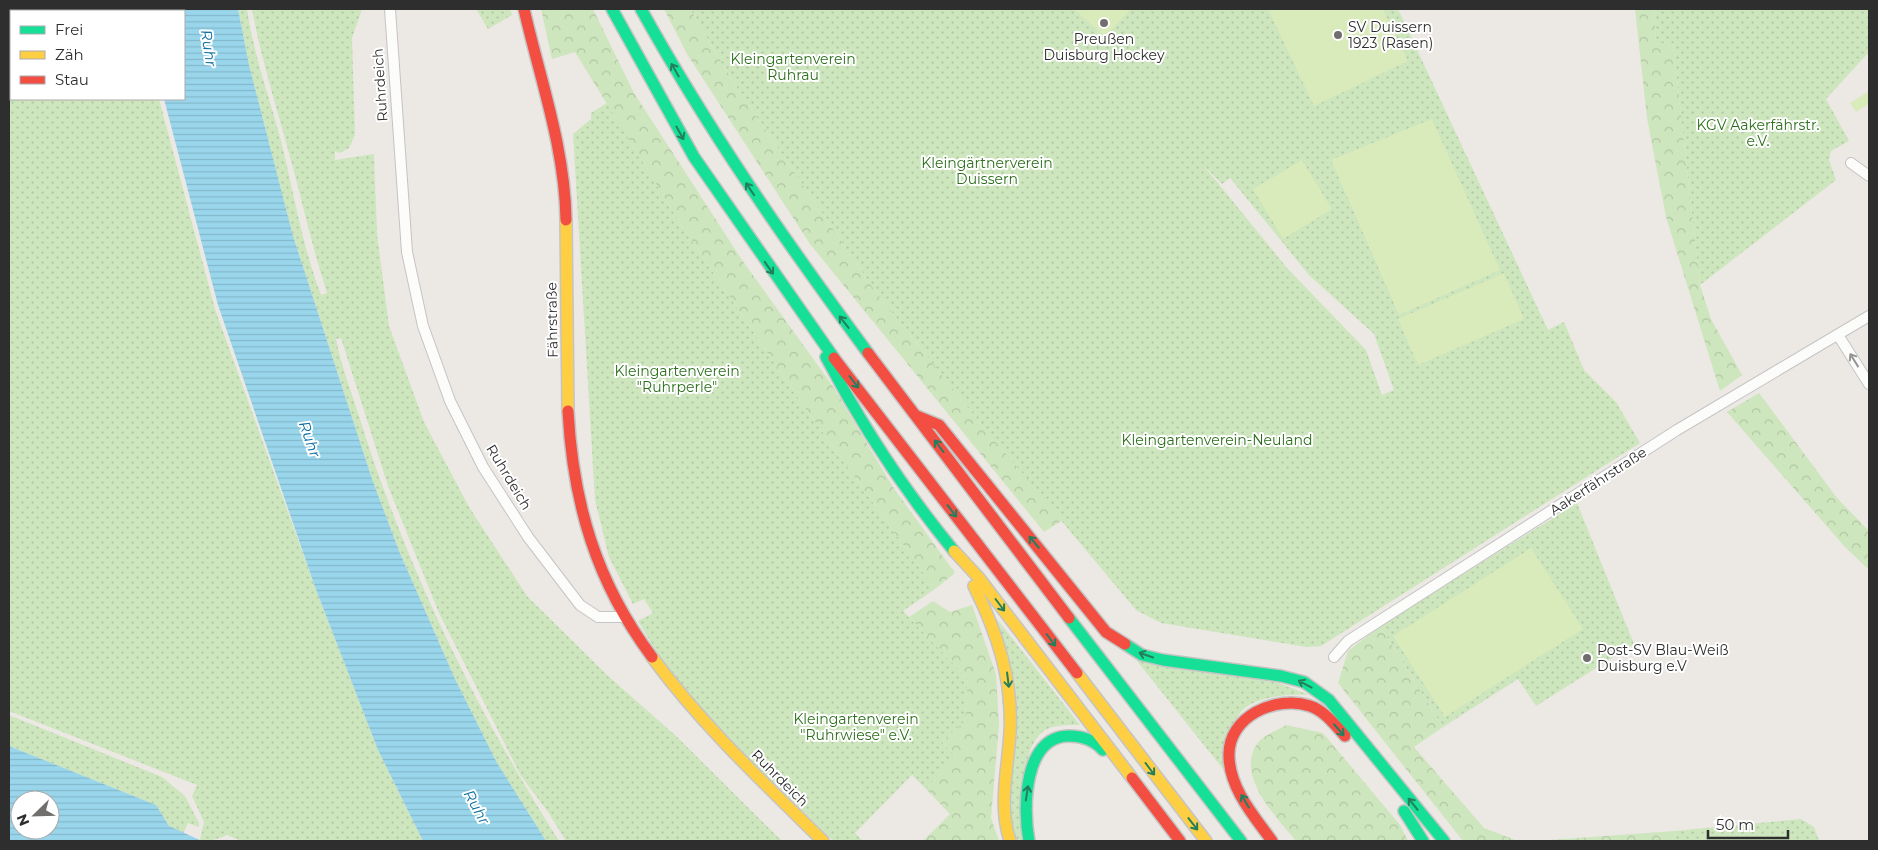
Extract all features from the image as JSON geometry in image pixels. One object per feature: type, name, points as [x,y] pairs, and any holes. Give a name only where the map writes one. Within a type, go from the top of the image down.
[{"type":"main road","points":[[612,9],[694,157],[813,330],[1206,841]]},
{"type":"main road","points":[[641,9],[698,110],[772,223],[838,315],[1158,736],[1241,841]]},
{"type":"main road","name":"Fährstraße","points":[[524,12],[556,135],[566,211],[568,404],[578,500],[598,564],[625,617]]},
{"type":"main road","points":[[813,330],[839,382],[889,464],[957,555],[979,578],[1180,841]]},
{"type":"main road","points":[[916,416],[939,425],[1106,632],[1142,655],[1281,676],[1304,682],[1329,700],[1444,841]]},
{"type":"main road","points":[[957,555],[997,632],[1008,677],[1010,733],[1002,810],[1010,841]]},
{"type":"main road","name":"Ruhrdeich","points":[[625,617],[655,663],[687,703],[720,739],[823,841]]},
{"type":"main road","points":[[1272,841],[1242,798],[1230,771],[1230,746],[1239,726],[1252,712],[1272,703],[1292,702],[1311,707],[1331,720],[1387,790]]},
{"type":"main road","points":[[1029,841],[1025,817],[1034,761],[1042,746],[1056,737],[1070,734],[1097,743],[1146,798]]},
{"type":"main road","points":[[1158,736],[1252,841]]},
{"type":"main road","points":[[1399,805],[1416,827],[1423,841]]},
{"type":"street","name":"Ruhrdeich","points":[[390,9],[407,252],[423,326],[450,401],[483,467],[528,537],[580,606],[598,617],[625,617]]},
{"type":"street","points":[[1851,163],[1869,176]]},
{"type":"street","name":"Aakerfährstraße","points":[[1334,657],[1348,641],[1677,430],[1869,316]]},
{"type":"street","points":[[1838,335],[1869,384]]},
{"type":"green space","points":[[9,9],[147,9],[10,10],[10,100],[159,100],[215,309],[315,587],[378,750],[423,841],[241,841],[227,835],[217,839],[200,840],[204,822],[192,796],[197,785],[9,711]]},
{"type":"green space","points":[[238,9],[247,9],[262,75],[281,141],[303,238],[321,295],[327,293],[264,63],[252,9],[362,9],[352,38],[355,135],[349,148],[340,153],[335,151],[335,160],[374,154],[377,234],[389,326],[424,422],[469,507],[527,596],[607,675],[675,735],[782,841],[566,841],[548,812],[521,776],[439,613],[388,486],[341,338],[336,339],[378,474],[421,583],[499,741],[559,841],[546,841],[496,761],[455,679],[399,551],[372,479],[293,236],[249,65]]},
{"type":"green space","points":[[476,9],[510,9],[512,15],[488,29]]},
{"type":"green space","points":[[541,9],[593,9],[634,93],[742,260],[832,385],[893,487],[955,573],[935,589],[796,395],[682,226],[575,52],[552,59]]},
{"type":"green space","points":[[664,9],[690,9],[737,88],[875,291],[987,432],[1063,520],[1044,532],[810,244],[687,54]]},
{"type":"green space","points":[[690,9],[1398,9],[1548,330],[1564,322],[1584,370],[1616,402],[1640,443],[1321,646],[1306,647],[1161,623],[1136,610],[987,432],[875,291],[737,88]],"holes":[[[1204,166],[1222,184],[1230,178],[1309,275],[1374,334],[1394,390],[1382,395],[1366,350],[1287,268]]]},
{"type":"green space","name":"Preußen Duisburg Hockey","points":[[1074,9],[1131,9],[1105,37]]},
{"type":"green space","name":"SV Duissern 1923 (Rasen)","points":[[1268,9],[1383,9],[1408,61],[1314,106]]},
{"type":"green space","points":[[1635,9],[1654,9],[1656,43],[1673,43],[1700,285],[1711,319],[1742,375],[1720,391],[1666,217],[1647,118]]},
{"type":"green space","name":"KGV Aakerfährstr. e.V.","points":[[1654,9],[1869,9],[1869,52],[1826,99],[1849,141],[1831,151],[1829,160],[1836,180],[1700,285],[1673,43],[1656,43]]},
{"type":"green space","points":[[1869,91],[1869,104],[1856,112],[1850,103]]},
{"type":"green space","points":[[607,103],[682,226],[796,395],[935,589],[903,611],[968,679],[965,721],[942,742],[956,757],[926,789],[912,775],[855,833],[863,841],[833,841],[726,736],[661,659],[638,621],[653,613],[644,599],[633,604],[609,557],[595,500],[573,134],[591,119],[591,113]]},
{"type":"green space","points":[[1432,119],[1500,270],[1399,315],[1331,160]]},
{"type":"green space","points":[[1302,160],[1332,209],[1283,239],[1253,189]]},
{"type":"green space","points":[[1504,273],[1524,319],[1418,365],[1398,319]]},
{"type":"green space","points":[[1759,393],[1837,498],[1869,531],[1869,570],[1845,547],[1727,412]]},
{"type":"green space","points":[[1577,503],[1634,644],[1536,706],[1518,679],[1443,727],[1380,626]]},
{"type":"green space","points":[[1531,548],[1583,629],[1445,717],[1393,636]]},
{"type":"green space","points":[[933,601],[950,612],[972,605],[996,674],[999,725],[991,818],[999,841],[923,841],[950,814],[926,789],[956,757],[942,742],[965,721],[968,679],[909,617]]},
{"type":"green space","points":[[997,619],[1080,725],[1058,726],[1043,731],[1033,745],[1025,771],[1023,841],[1016,841],[1010,821]]},
{"type":"green space","points":[[1380,626],[1443,727],[1414,747],[1484,828],[1518,841],[1463,841],[1338,683],[1348,651]]},
{"type":"green space","points":[[1137,661],[1279,683],[1309,695],[1281,696],[1260,700],[1243,709],[1233,728],[1223,769]]},
{"type":"green space","points":[[9,715],[162,777],[185,796],[199,823],[199,827],[188,823],[183,834],[169,826],[156,805],[9,746]]},
{"type":"green space","points":[[1286,725],[1323,733],[1400,825],[1408,841],[1296,841],[1261,796],[1251,769],[1252,756],[1259,741]]},
{"type":"green space","points":[[1801,819],[1814,827],[1819,841],[1675,841],[1674,831]]},
{"type":"green space","points":[[1674,831],[1675,841],[1536,841]]},
{"type":"water","name":"Ruhr","points":[[238,9],[249,65],[293,236],[372,479],[399,551],[455,679],[496,761],[546,841],[423,841],[378,750],[315,587],[218,305],[164,100],[185,100],[185,10],[154,10]]},
{"type":"water","points":[[9,746],[156,805],[169,826],[202,841],[9,841]]},
{"type":"traffic: fast","points":[[612,9],[694,157],[834,358]]},
{"type":"traffic: fast","points":[[641,9],[693,98],[749,185],[868,353]]},
{"type":"traffic: fast","points":[[826,357],[854,408],[885,457],[918,505],[954,551]]},
{"type":"traffic: fast","points":[[1069,618],[1241,841]]},
{"type":"traffic: fast","points":[[1125,644],[1142,655],[1163,660],[1281,676],[1304,682],[1329,700],[1444,841]]},
{"type":"traffic: fast","points":[[1029,841],[1026,811],[1027,794],[1030,776],[1042,748],[1054,739],[1069,736],[1088,739],[1103,750]]},
{"type":"traffic: fast","points":[[1404,811],[1423,841]]},
{"type":"traffic: slow","points":[[566,220],[568,411]]},
{"type":"traffic: slow","points":[[954,551],[979,578],[1132,778]]},
{"type":"traffic: slow","points":[[974,586],[990,621],[1002,657],[1009,694],[1010,732],[1004,800],[1006,827],[1010,841]]},
{"type":"traffic: slow","points":[[652,657],[712,730],[823,841]]},
{"type":"traffic: slow","points":[[1077,673],[1206,841]]},
{"type":"traffic: jam","points":[[524,9],[551,114],[565,193],[566,220]]},
{"type":"traffic: jam","points":[[868,353],[1069,618]]},
{"type":"traffic: jam","points":[[834,358],[1077,673]]},
{"type":"traffic: jam","points":[[568,411],[575,478],[591,540],[616,600],[652,657]]},
{"type":"traffic: jam","points":[[917,416],[939,425],[1106,632],[1125,644]]},
{"type":"traffic: jam","points":[[1272,841],[1244,802],[1230,769],[1231,743],[1236,730],[1245,720],[1269,706],[1297,703],[1320,711],[1345,736]]},
{"type":"traffic: jam","points":[[1132,778],[1180,841]]},
{"type":"place","name":"Preußen Duisburg Hockey","points":[[1104,23]]},
{"type":"place","name":"SV Duissern 1923 (Rasen)","points":[[1338,35]]},
{"type":"place","name":"Post-SV Blau-Weiß Duisburg e.V","points":[[1587,658]]},
{"type":"park label","name":"Kleingartenverein Ruhrau","points":[[793,68]]},
{"type":"park label","name":"Kleingärtnerverein Duissern","points":[[987,172]]},
{"type":"park label","name":"Kleingartenverein \"Ruhrperle\"","points":[[677,380]]},
{"type":"park label","name":"Kleingartenverein-Neuland","points":[[1217,440]]},
{"type":"park label","name":"Kleingartenverein \"Ruhrwiese\" e.V.","points":[[856,728]]}]
